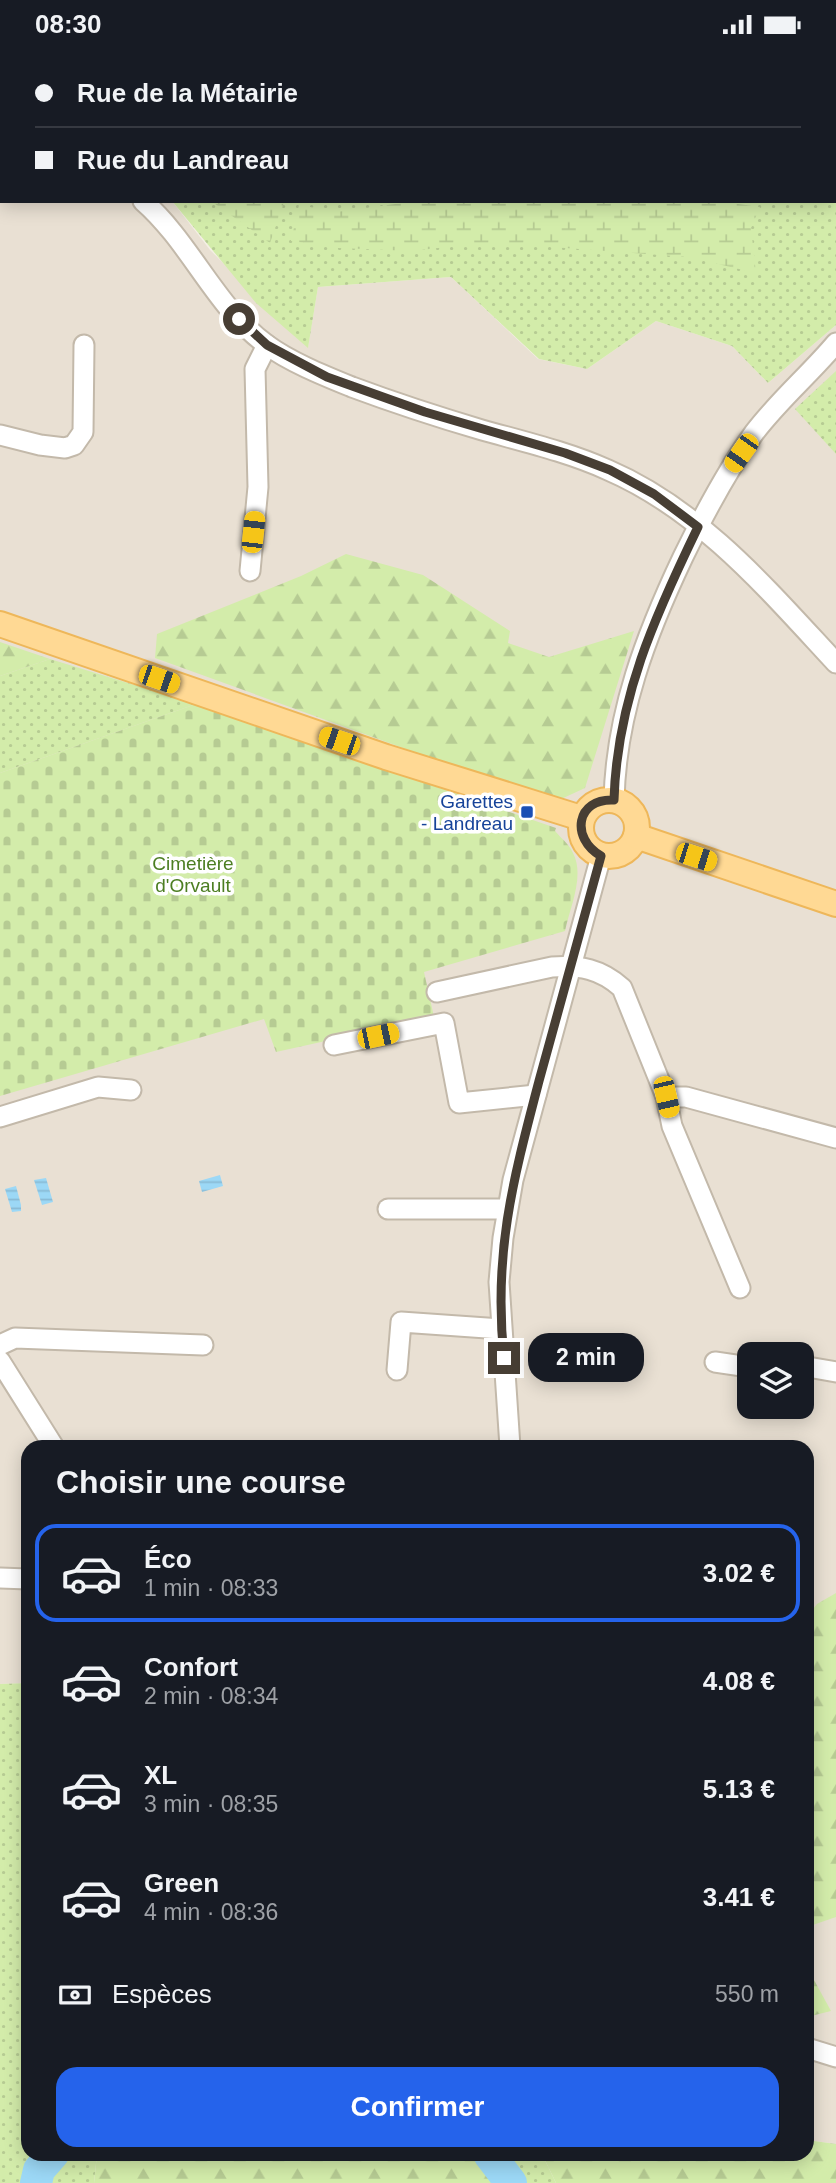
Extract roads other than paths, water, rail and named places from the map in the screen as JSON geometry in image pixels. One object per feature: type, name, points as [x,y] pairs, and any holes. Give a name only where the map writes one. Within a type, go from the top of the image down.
[{"type":"main road","points":[[0,624],[386,757],[581,818]]},
{"type":"main road","points":[[614,800],[627,806],[634,814],[638,825],[636,836],[631,846],[623,853],[601,856],[591,850],[584,841],[581,818],[595,803],[614,800]]},
{"type":"main road","points":[[636,836],[836,904]]},
{"type":"street","points":[[145,203],[176,236],[239,319],[267,345],[327,377],[457,422],[565,453],[610,470],[654,494],[728,549],[836,663]]},
{"type":"street","points":[[614,800],[620,734],[639,661],[655,617],[698,527],[726,474],[755,432],[784,397],[836,343]]},
{"type":"street","points":[[0,435],[40,445],[65,448],[74,445],[83,432],[84,345]]},
{"type":"street","points":[[250,571],[258,487],[255,369],[267,345]]},
{"type":"street","points":[[509,1440],[499,1282],[508,1209],[601,856]]},
{"type":"street","points":[[437,992],[552,967],[570,966],[608,975],[622,988],[666,1097],[672,1126],[740,1288]]},
{"type":"street","points":[[334,1045],[444,1023],[459,1103],[536,1095]]},
{"type":"street","points":[[0,1117],[98,1087],[131,1090]]},
{"type":"street","points":[[666,1097],[686,1097],[836,1138]]},
{"type":"street","points":[[388,1209],[508,1209]]},
{"type":"street","points":[[397,1370],[401,1322],[501,1329]]},
{"type":"street","points":[[0,1345],[15,1338],[203,1345]]},
{"type":"street","points":[[0,1361],[50,1440]]},
{"type":"street","points":[[715,1362],[737,1365]]},
{"type":"street","points":[[814,1368],[836,1372]]},
{"type":"street","points":[[0,1578],[21,1579]]},
{"type":"street","points":[[814,2050],[836,2057]]},
{"type":"water","points":[[220,1175],[223,1186],[202,1192],[199,1181]]},
{"type":"water","points":[[46,1178],[53,1202],[42,1205],[34,1180]]},
{"type":"water","points":[[16,1186],[21,1211],[12,1212],[5,1189]]},
{"type":"waterway","points":[[36,2183],[39,2170],[47,2161]]},
{"type":"waterway","points":[[494,2161],[511,2183]]},
{"type":"place","name":"Garettes - Landreau","points":[[527,812]]},
{"type":"park label","name":"Cimetière d'Orvault","points":[[193,874]]}]
